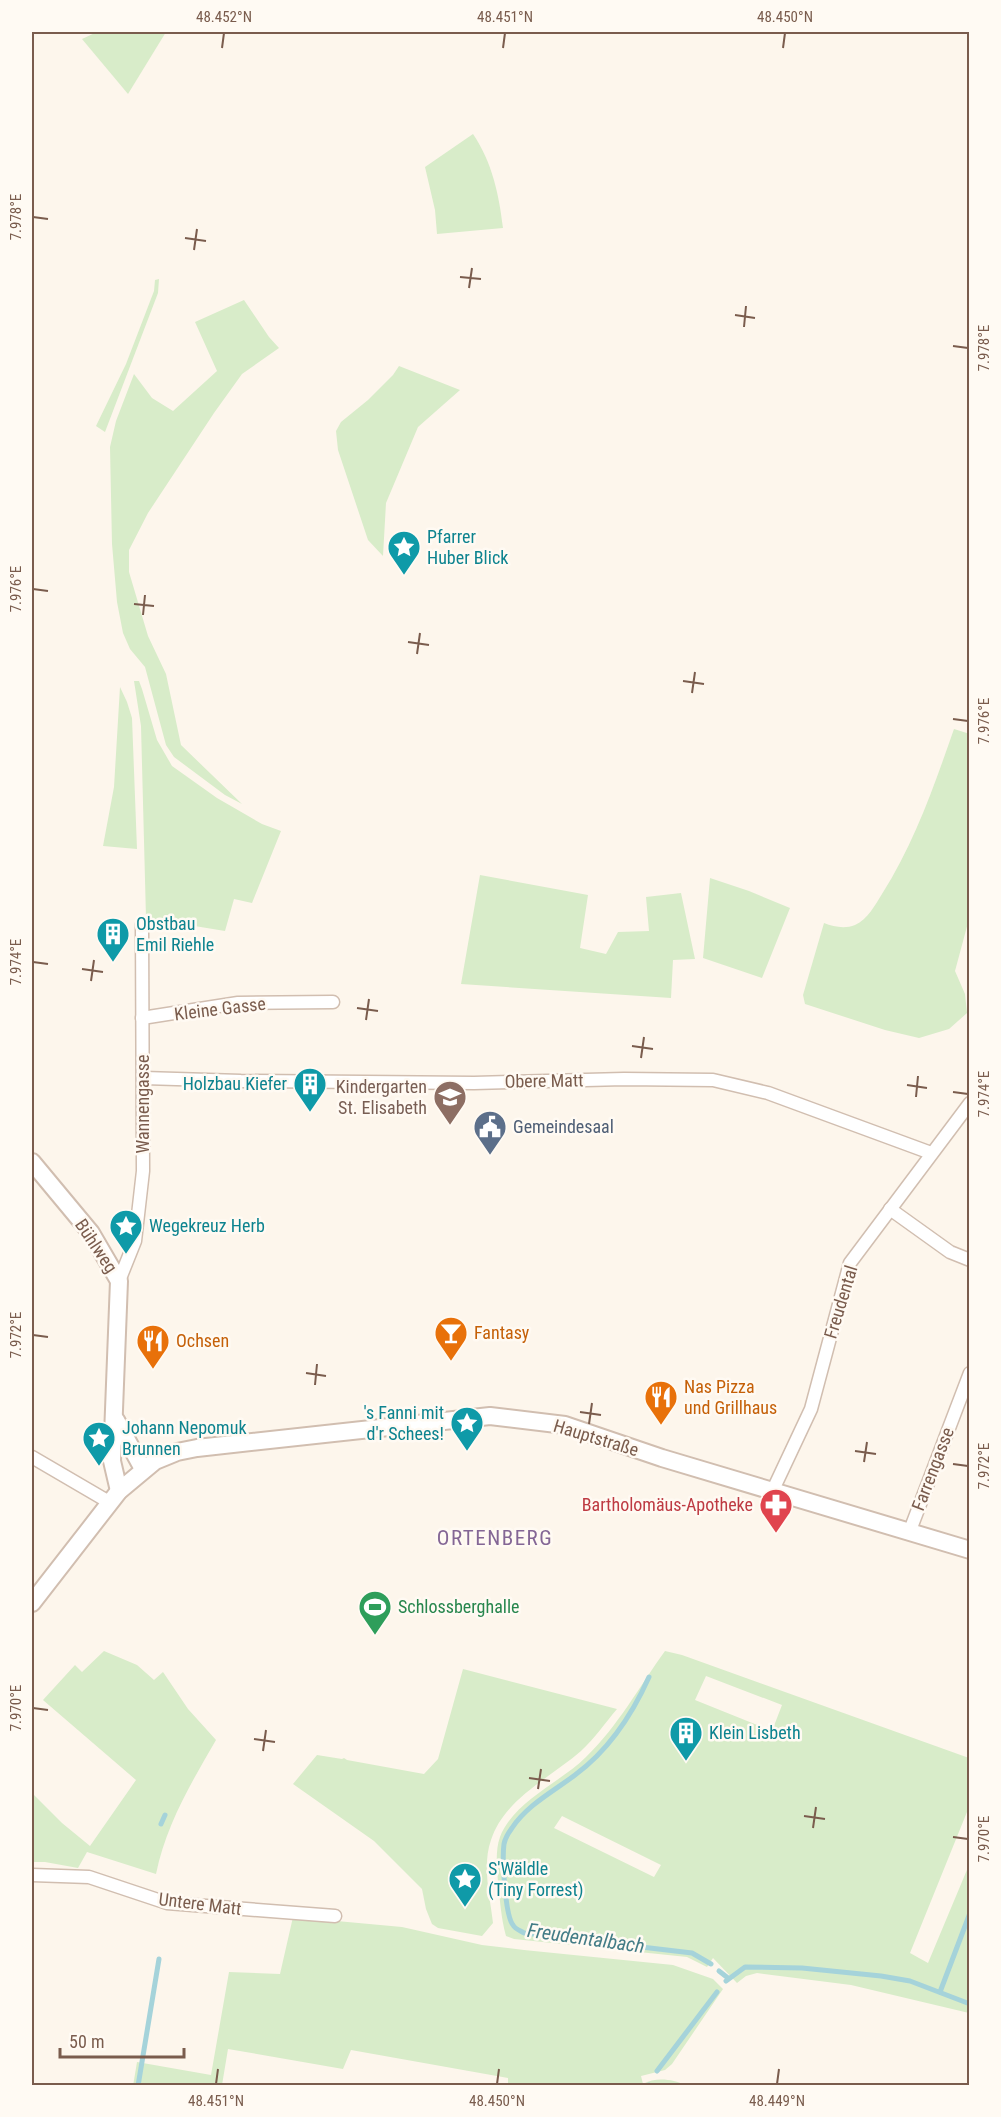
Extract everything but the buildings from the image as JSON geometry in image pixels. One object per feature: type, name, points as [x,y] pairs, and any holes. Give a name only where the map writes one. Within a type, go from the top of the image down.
[{"type":"street","name":"Wannengasse","points":[[119,1281],[135,1240],[143,1171],[142,924]]},
{"type":"street","name":"Kleine Gasse","points":[[142,1018],[238,1003],[333,1002]]},
{"type":"street","name":"Obere Matt","points":[[144,1078],[474,1083],[624,1079],[713,1080],[768,1092],[931,1154]]},
{"type":"street","name":"Freudental","points":[[772,1492],[811,1409],[850,1263],[969,1103]]},
{"type":"street","name":"Bühlweg","points":[[32,1162],[91,1233],[119,1281],[112,1461],[114,1497]]},
{"type":"street","points":[[890,1209],[950,1252],[969,1260]]},
{"type":"street","name":"Farrengasse","points":[[909,1533],[969,1373]]},
{"type":"street","name":"Bühlweg","points":[[115,1416],[143,1469]]},
{"type":"street","name":"Hauptstraße","points":[[32,1603],[114,1497],[154,1461],[177,1452],[197,1448],[490,1416],[565,1425],[662,1458],[969,1550]]},
{"type":"street","points":[[32,1457],[114,1497]]},
{"type":"street","name":"Untere Matt","points":[[32,1875],[88,1877],[167,1904],[335,1916]]},
{"type":"green space","points":[[97,32],[166,32],[128,94],[82,39]]},
{"type":"green space","points":[[473,134],[494,179],[503,228],[437,234],[435,210],[425,167]]},
{"type":"green space","points":[[159,279],[158,293],[105,432],[96,426],[126,364],[154,291],[155,280]]},
{"type":"green space","points":[[244,300],[279,348],[242,374],[148,513],[129,550],[129,572],[148,636],[166,674],[181,745],[242,804],[225,795],[174,757],[166,745],[145,667],[130,649],[123,633],[117,602],[112,544],[110,447],[116,421],[134,374],[152,398],[173,411],[217,371],[195,322]]},
{"type":"green space","points":[[399,366],[460,390],[418,427],[386,503],[383,556],[368,540],[338,450],[336,431],[341,422],[368,400]]},
{"type":"green space","points":[[134,681],[139,681],[157,740],[172,766],[217,798],[262,824],[281,831],[252,903],[234,899],[225,931],[146,918],[141,726]]},
{"type":"green space","points":[[120,687],[132,718],[137,849],[103,846],[114,787]]},
{"type":"green space","points":[[954,729],[970,734],[969,919],[955,971],[965,994],[967,1013],[949,1029],[919,1038],[885,1030],[805,1004],[803,995],[824,923],[840,927],[855,925],[864,919],[874,907],[914,834]]},
{"type":"green space","points":[[480,875],[588,895],[580,948],[606,954],[618,932],[649,931],[646,897],[681,893],[695,959],[673,960],[671,998],[461,984]]},
{"type":"green space","points":[[710,878],[790,908],[762,978],[703,958]]},
{"type":"green space","points":[[104,1651],[137,1665],[154,1680],[163,1672],[188,1709],[216,1740],[173,1821],[156,1874],[87,1852],[78,1868],[32,1862],[32,1793],[62,1823],[90,1846],[136,1780],[43,1700],[75,1665],[82,1672]]},
{"type":"green space","points":[[665,1651],[682,1655],[969,1758],[969,1807],[910,1953],[928,1963],[969,1865],[969,2013],[851,1985],[757,1973],[746,1976],[737,1983],[713,1958],[707,1967],[687,1957],[514,1939],[506,1936],[501,1909],[497,1859],[498,1842],[506,1825],[526,1803],[576,1766],[598,1745]],"holes":[[[706,1676],[782,1705],[772,1731],[695,1700]],[[562,1816],[661,1865],[654,1877],[554,1828]]]},
{"type":"green space","points":[[463,1669],[617,1709],[581,1751],[529,1790],[506,1813],[497,1826],[488,1850],[487,1860],[487,1881],[493,1923],[482,1936],[438,1928],[432,1924],[422,1889],[374,1841],[293,1784],[317,1755],[424,1774],[438,1759]]},
{"type":"green space","points":[[293,1917],[402,1927],[482,1945],[673,1965],[713,1979],[723,1989],[672,2064],[665,2070],[641,2076],[643,2084],[653,2080],[664,2080],[685,2085],[508,2085],[508,2078],[351,2050],[343,2069],[228,2049],[222,2085],[133,2086],[137,2062],[211,2075],[229,1972],[280,1974]]},
{"type":"waterway","name":"Freudentalbach","points":[[649,1677],[635,1705],[609,1743],[575,1775],[525,1812],[510,1831],[503,1851],[508,1910],[514,1926],[524,1933],[692,1953],[711,1964]]},
{"type":"waterway","points":[[161,1824],[165,1815]]},
{"type":"waterway","points":[[940,1992],[970,1913]]},
{"type":"waterway","points":[[138,2086],[159,1959]]},
{"type":"waterway","points":[[726,1981],[745,1967],[802,1968],[910,1981],[970,2004]]},
{"type":"waterway","name":"Freudentalbach","points":[[719,1971],[728,1978]]},
{"type":"waterway","points":[[657,2071],[717,1992]]},
{"type":"place","name":"Pfarrer Huber Blick","points":[[404,576]]},
{"type":"place","name":"Obstbau Emil Riehle","points":[[113,963]]},
{"type":"place","name":"Holzbau Kiefer","points":[[310,1113]]},
{"type":"place","name":"Kindergarten St. Elisabeth","points":[[450,1126]]},
{"type":"place","name":"Gemeindesaal","points":[[490,1156]]},
{"type":"place","name":"Wegekreuz Herb","points":[[126,1255]]},
{"type":"place","name":"Fantasy","points":[[451,1362]]},
{"type":"place","name":"Ochsen","points":[[153,1370]]},
{"type":"place","name":"Nas Pizza und Grillhaus","points":[[661,1426]]},
{"type":"place","name":"'s Fanni mit d'r Schees!","points":[[467,1452]]},
{"type":"place","name":"Johann Nepomuk Brunnen","points":[[99,1467]]},
{"type":"place","name":"Bartholomäus-Apotheke","points":[[776,1534]]},
{"type":"place","name":"Schlossberghalle","points":[[375,1636]]},
{"type":"place","name":"Klein Lisbeth","points":[[686,1762]]},
{"type":"place","name":"S'Wäldle (Tiny Forrest)","points":[[465,1908]]},
{"type":"district","name":"ORTENBERG","points":[[495,1538]]}]
